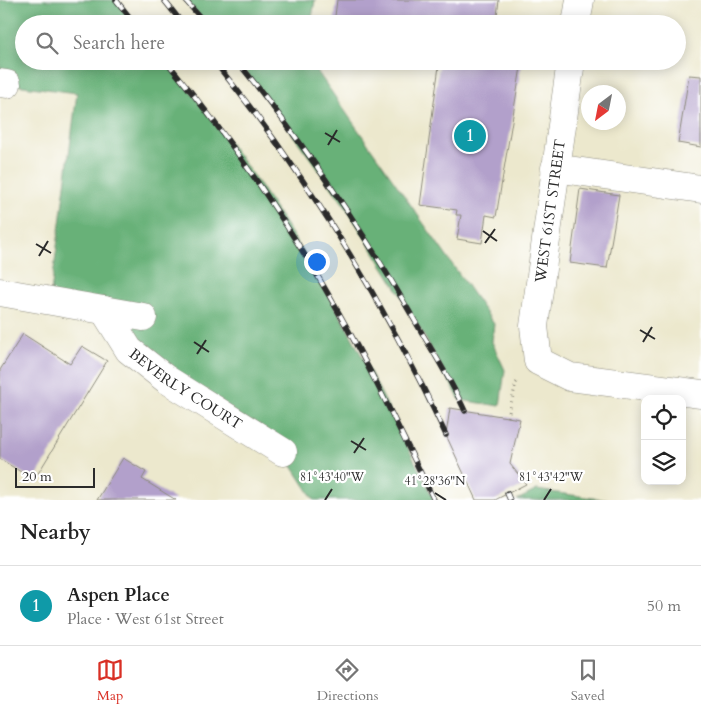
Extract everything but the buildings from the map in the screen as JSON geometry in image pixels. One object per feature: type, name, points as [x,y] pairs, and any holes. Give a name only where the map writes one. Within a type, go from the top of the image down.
[{"type":"street","points":[[578,15],[580,0]]},
{"type":"street","name":"WEST 61ST STREET","points":[[530,370],[534,326],[570,70]]},
{"type":"street","points":[[555,168],[701,189]]},
{"type":"street","points":[[0,292],[143,317]]},
{"type":"street","name":"BEVERLY COURT","points":[[104,310],[129,350],[166,379],[283,452]]},
{"type":"street","points":[[530,370],[701,394]]},
{"type":"path","points":[[508,417],[516,383],[530,370]]},
{"type":"green space","points":[[0,0],[116,0],[128,15],[15,15],[15,70],[173,70],[246,165],[317,275],[363,358],[434,500],[314,500],[283,452],[166,379],[104,310],[50,300],[77,93],[0,83]]},
{"type":"green space","points":[[185,0],[315,0],[312,15],[198,15]]},
{"type":"green space","points":[[244,70],[316,70],[494,324],[492,342],[505,370],[500,406],[460,400],[402,297],[345,206]]},
{"type":"green space","points":[[537,490],[607,500],[517,500]]},
{"type":"railway","points":[[116,0],[128,15]]},
{"type":"railway","points":[[164,0],[176,15]]},
{"type":"railway","points":[[185,0],[198,15]]},
{"type":"railway","points":[[173,70],[246,165],[317,275],[363,358],[434,500]]},
{"type":"railway","points":[[221,70],[281,149],[342,241],[397,336],[446,435]]},
{"type":"railway","points":[[244,70],[287,125],[356,224],[437,358],[465,411]]},
{"type":"railway","points":[[507,493],[510,500]]},
{"type":"place","name":"Aspen Place","points":[[470,136]]}]
